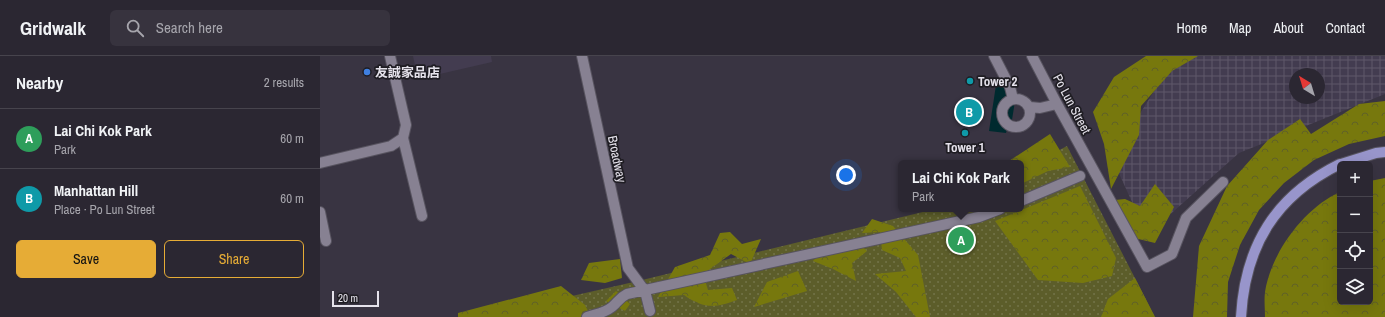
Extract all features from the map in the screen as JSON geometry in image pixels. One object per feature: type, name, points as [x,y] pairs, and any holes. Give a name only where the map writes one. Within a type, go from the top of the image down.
[{"type":"main road","points":[[1350,161],[1376,153],[1385,152]]},
{"type":"main road","points":[[1240,317],[1242,290],[1250,261],[1269,222],[1295,192],[1319,175],[1337,166]]},
{"type":"street","points":[[390,56],[406,125],[403,138],[422,216]]},
{"type":"street","name":"Broadway","points":[[582,56],[628,268],[645,291]]},
{"type":"street","points":[[994,56],[1010,87],[1012,99]]},
{"type":"street","name":"Po Lun Street","points":[[1032,56],[1056,104],[1147,267],[1172,254],[1186,218],[1223,182]]},
{"type":"street","points":[[1012,99],[1022,99],[1030,107],[1031,116],[1028,123],[1017,128],[1007,125],[1002,119],[1001,111],[1005,104],[1012,99]]},
{"type":"street","points":[[1030,107],[1040,108],[1056,104]]},
{"type":"street","points":[[320,163],[391,146],[403,138]]},
{"type":"street","points":[[1024,200],[1080,176]]},
{"type":"street","points":[[320,212],[326,241]]},
{"type":"street","points":[[587,317],[604,313],[614,306],[619,298],[627,294],[979,218],[993,212]]},
{"type":"street","points":[[645,291],[650,311]]},
{"type":"shaded area","points":[[413,56],[491,56],[492,62],[418,79]]},
{"type":"shaded area","points":[[1189,56],[1385,56],[1385,94],[1239,153],[1147,235],[1112,158],[1168,69]]},
{"type":"shaded area","points":[[996,85],[1012,87],[1016,95],[1011,126],[1008,125],[1006,133],[989,131]]},
{"type":"shaded area","points":[[1067,146],[1155,317],[479,317],[638,281],[923,212],[1024,212],[1024,168]]},
{"type":"green space","points":[[1146,56],[1198,56],[1172,71],[1141,106],[1139,135],[1111,189],[1104,144],[1093,112],[1114,77]]},
{"type":"green space","points":[[1385,101],[1385,136],[1349,144],[1314,160],[1284,183],[1259,210],[1240,245],[1228,282],[1227,317],[1193,317],[1199,246],[1227,186],[1268,140],[1300,119],[1311,134],[1359,104]]},
{"type":"green space","points":[[1050,134],[1070,167],[1048,171],[1024,183],[1024,160],[1011,160]]},
{"type":"green space","points":[[1385,178],[1385,317],[1265,317],[1265,292],[1268,277],[1282,247],[1302,220],[1327,199],[1337,194],[1337,305],[1373,305],[1373,180]]},
{"type":"green space","points":[[1155,184],[1174,207],[1155,243],[1126,236],[1115,200],[1125,199],[1140,206]]},
{"type":"green space","points":[[1080,186],[1116,258],[1112,276],[1083,283],[1038,280],[995,221],[1017,212],[1024,212],[1024,209]]},
{"type":"green space","points":[[872,219],[893,226],[918,255],[930,317],[916,317],[896,292],[875,274],[906,271],[900,258],[882,250],[880,232],[862,233]]},
{"type":"green space","points":[[730,232],[742,244],[761,239],[750,264],[731,254],[703,274],[708,290],[732,288],[737,300],[722,305],[710,306],[698,303],[684,295],[658,297],[675,267],[710,255],[720,233]]},
{"type":"green space","points":[[855,240],[867,251],[852,263],[856,281],[813,261],[826,247]]},
{"type":"green space","points":[[620,259],[622,278],[605,283],[581,280],[589,263]]},
{"type":"green space","points":[[798,271],[807,291],[754,307],[767,282]]},
{"type":"green space","points":[[1135,278],[1155,317],[1101,317],[1108,299]]},
{"type":"green space","points":[[561,286],[585,305],[591,317],[458,317],[458,313]]},
{"type":"green space","points":[[616,291],[630,304],[625,311],[606,301]]},
{"type":"place","name":"友誠家品店","points":[[367,72]]},
{"type":"place","name":"Tower 2","points":[[970,81]]},
{"type":"place","name":"Manhattan Hill","points":[[969,112]]},
{"type":"place","name":"Tower 1","points":[[965,133]]},
{"type":"place","name":"Lai Chi Kok Park","points":[[961,240]]}]
